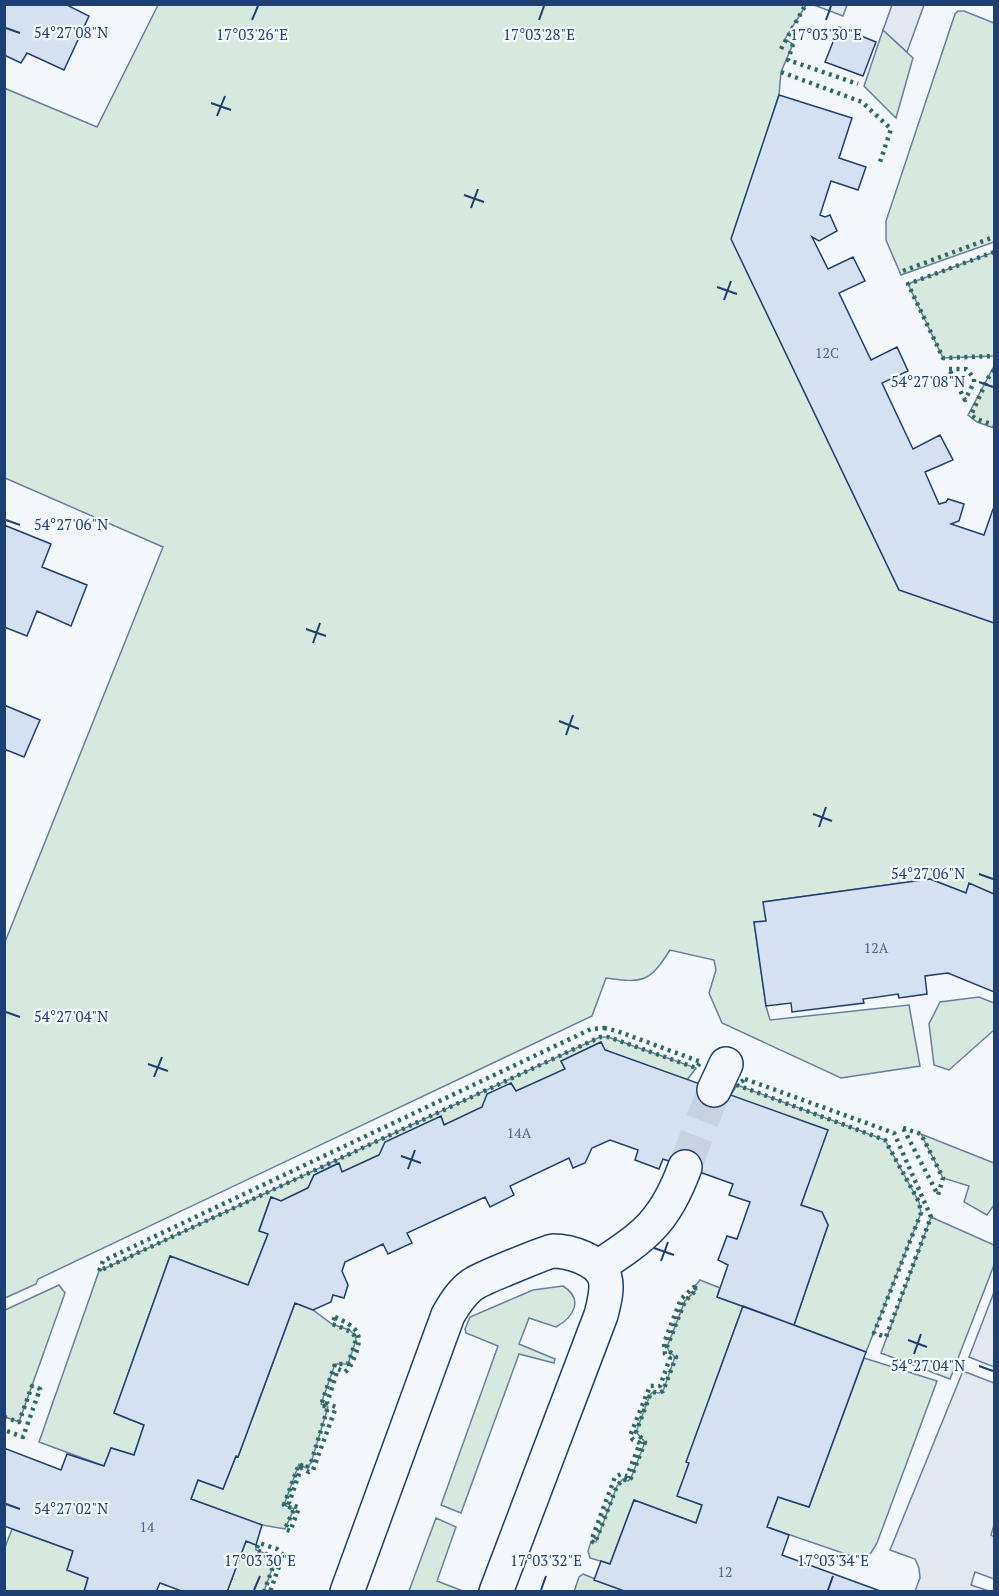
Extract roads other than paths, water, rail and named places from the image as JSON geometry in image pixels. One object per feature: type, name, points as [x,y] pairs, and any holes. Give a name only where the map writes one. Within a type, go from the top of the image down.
[{"type":"street","points":[[598,1267],[638,1240],[658,1221],[678,1186],[685,1167]]},
{"type":"street","points":[[347,1592],[448,1315],[457,1300],[475,1283],[551,1251],[571,1253],[598,1267],[605,1278],[605,1298],[601,1315],[496,1592]]},
{"type":"tunnel","points":[[685,1167],[714,1090]]}]
